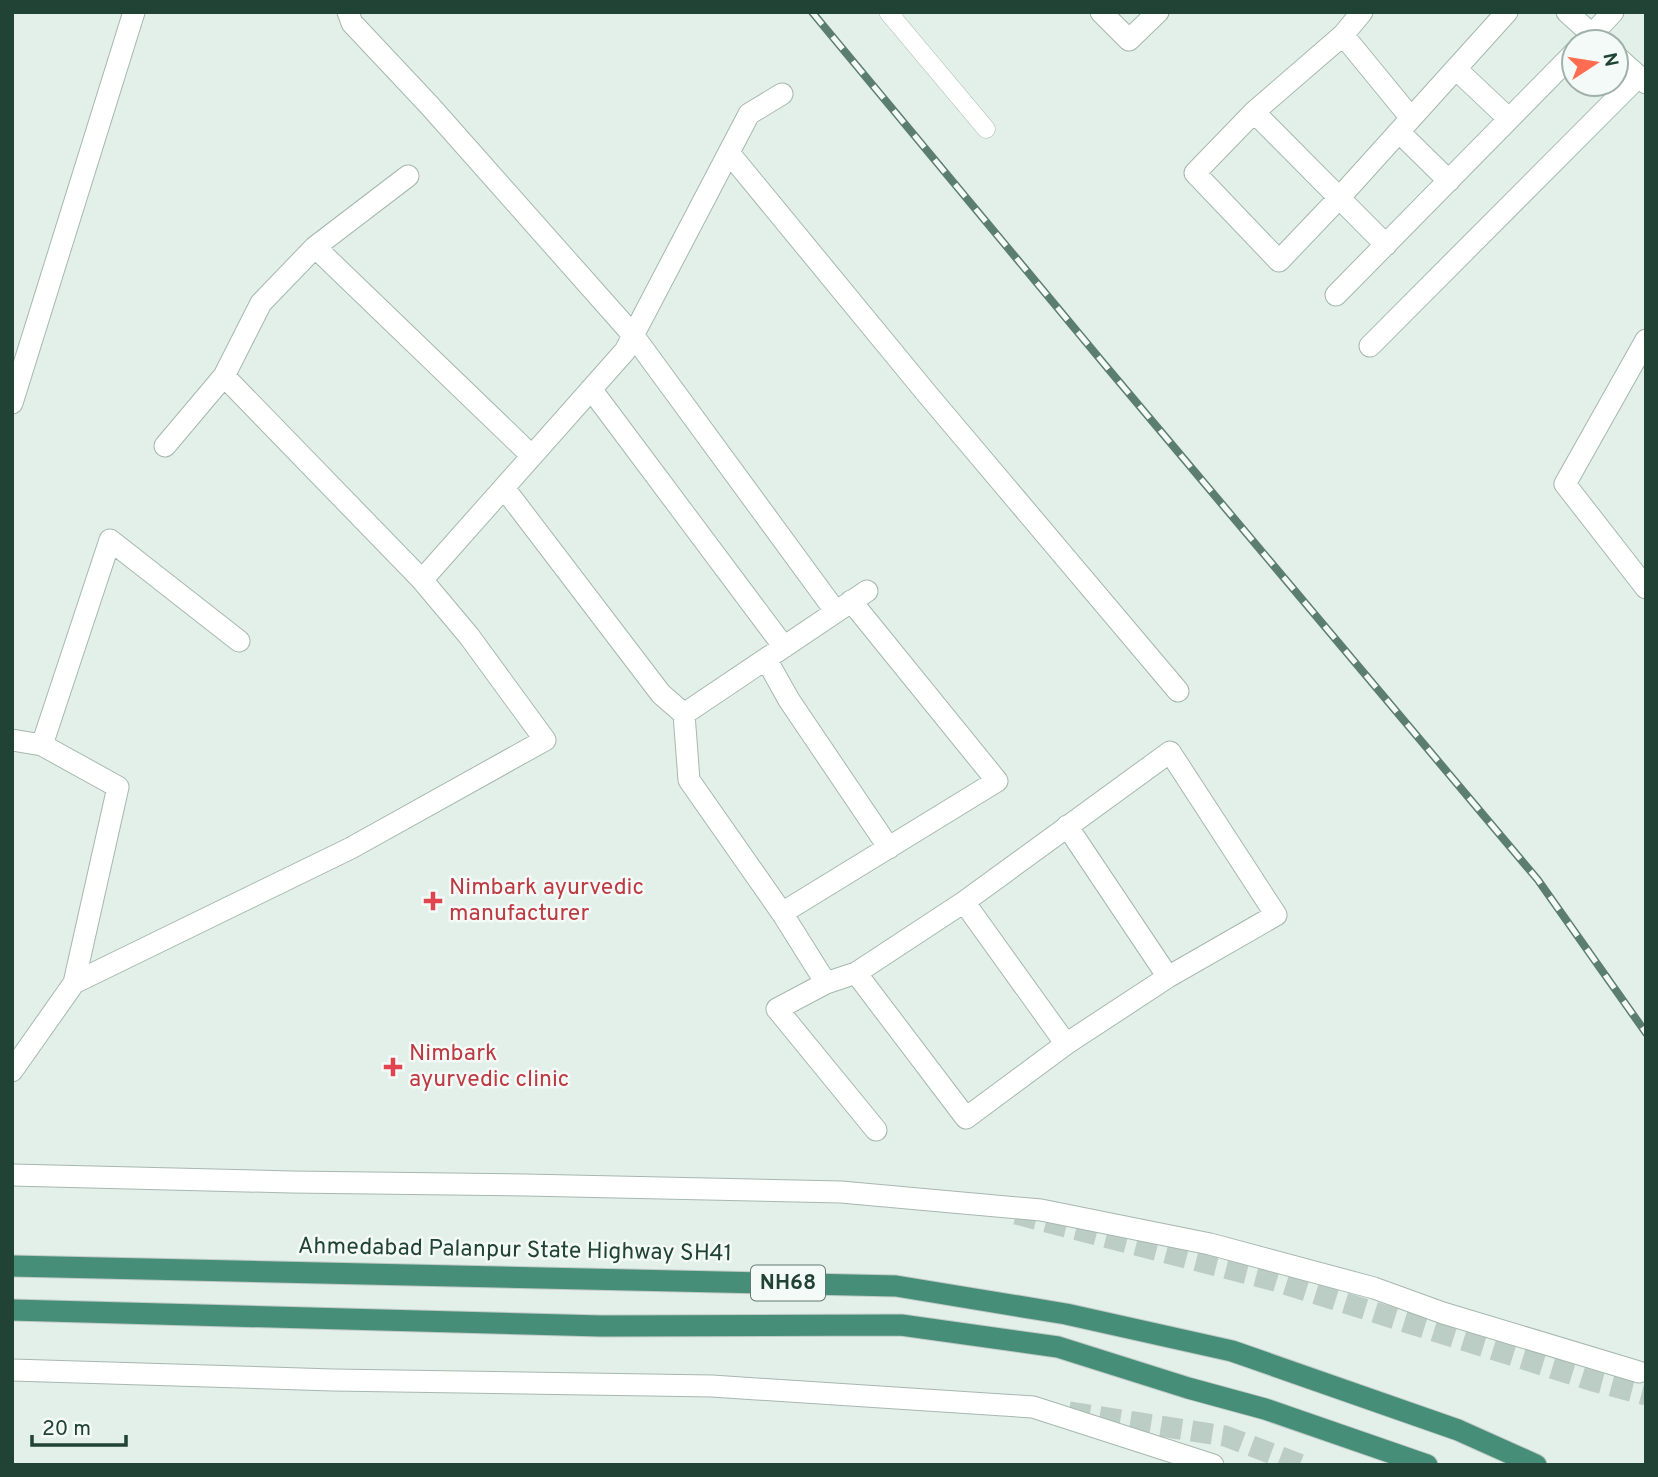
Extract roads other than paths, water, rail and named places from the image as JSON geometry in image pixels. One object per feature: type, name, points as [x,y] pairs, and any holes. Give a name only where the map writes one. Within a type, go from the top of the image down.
[{"type":"highway","name":"Ahmedabad Palanpur State Highway SH41","points":[[12,1266],[896,1286],[1066,1314],[1232,1351],[1458,1430],[1536,1465]]},
{"type":"highway","name":"NH68","points":[[12,1310],[587,1325],[901,1325],[1058,1347],[1265,1409],[1427,1465]]},
{"type":"street","points":[[12,402],[134,12]]},
{"type":"street","points":[[348,12],[352,23],[448,126],[633,335],[997,781],[782,913]]},
{"type":"street","points":[[1101,12],[1129,40],[1158,12]]},
{"type":"street","points":[[1362,12],[1343,35],[1254,112],[1195,173],[1279,261],[1507,12]]},
{"type":"street","points":[[1567,12],[1581,28]]},
{"type":"street","points":[[1601,28],[1613,12]]},
{"type":"street","points":[[1343,35],[1405,125],[1449,181]]},
{"type":"street","points":[[1336,295],[1560,67]]},
{"type":"street","points":[[1456,69],[1509,119]]},
{"type":"street","points":[[1370,346],[1642,80]]},
{"type":"street","points":[[422,580],[625,351],[749,114],[782,94]]},
{"type":"street","points":[[1254,112],[1386,245]]},
{"type":"street","points":[[729,153],[928,396],[1178,691]]},
{"type":"street","points":[[165,446],[224,376],[261,303],[315,247],[408,176]]},
{"type":"street","points":[[315,247],[532,456]]},
{"type":"street","points":[[1646,340],[1565,484],[1646,588]]},
{"type":"street","points":[[74,983],[351,848],[545,740],[469,636],[422,580],[224,376]]},
{"type":"street","points":[[591,389],[784,647]]},
{"type":"street","points":[[504,488],[662,694],[684,715],[689,780],[782,913],[826,983]]},
{"type":"street","points":[[42,746],[110,541],[239,641]]},
{"type":"street","points":[[684,715],[851,602]]},
{"type":"street","points":[[766,659],[789,700],[889,848]]},
{"type":"street","points":[[12,740],[42,746],[118,787],[74,983],[12,1071]]},
{"type":"street","points":[[856,973],[967,1118],[1066,1044],[1168,977],[1276,915],[1171,752],[964,902],[856,973],[826,983],[777,1009],[876,1130]]},
{"type":"street","points":[[1067,826],[1168,977]]},
{"type":"street","points":[[964,902],[1066,1044]]},
{"type":"street","points":[[12,1175],[841,1192],[1041,1210],[1210,1244],[1374,1288],[1443,1313],[1639,1371]]},
{"type":"street","points":[[12,1370],[346,1380],[712,1386],[1033,1407],[1213,1465]]},
{"type":"lane","points":[[888,12],[986,129]]},
{"type":"tunnel","points":[[1016,1214],[1275,1281],[1593,1381],[1646,1395]]},
{"type":"tunnel","points":[[1069,1412],[1225,1436],[1302,1465]]},
{"type":"railway","points":[[812,12],[1538,880],[1646,1033]]},
{"type":"place","name":"Nimbark ayurvedic manufacturer","points":[[433,901]]},
{"type":"place","name":"Nimbark ayurvedic clinic","points":[[393,1067]]}]
